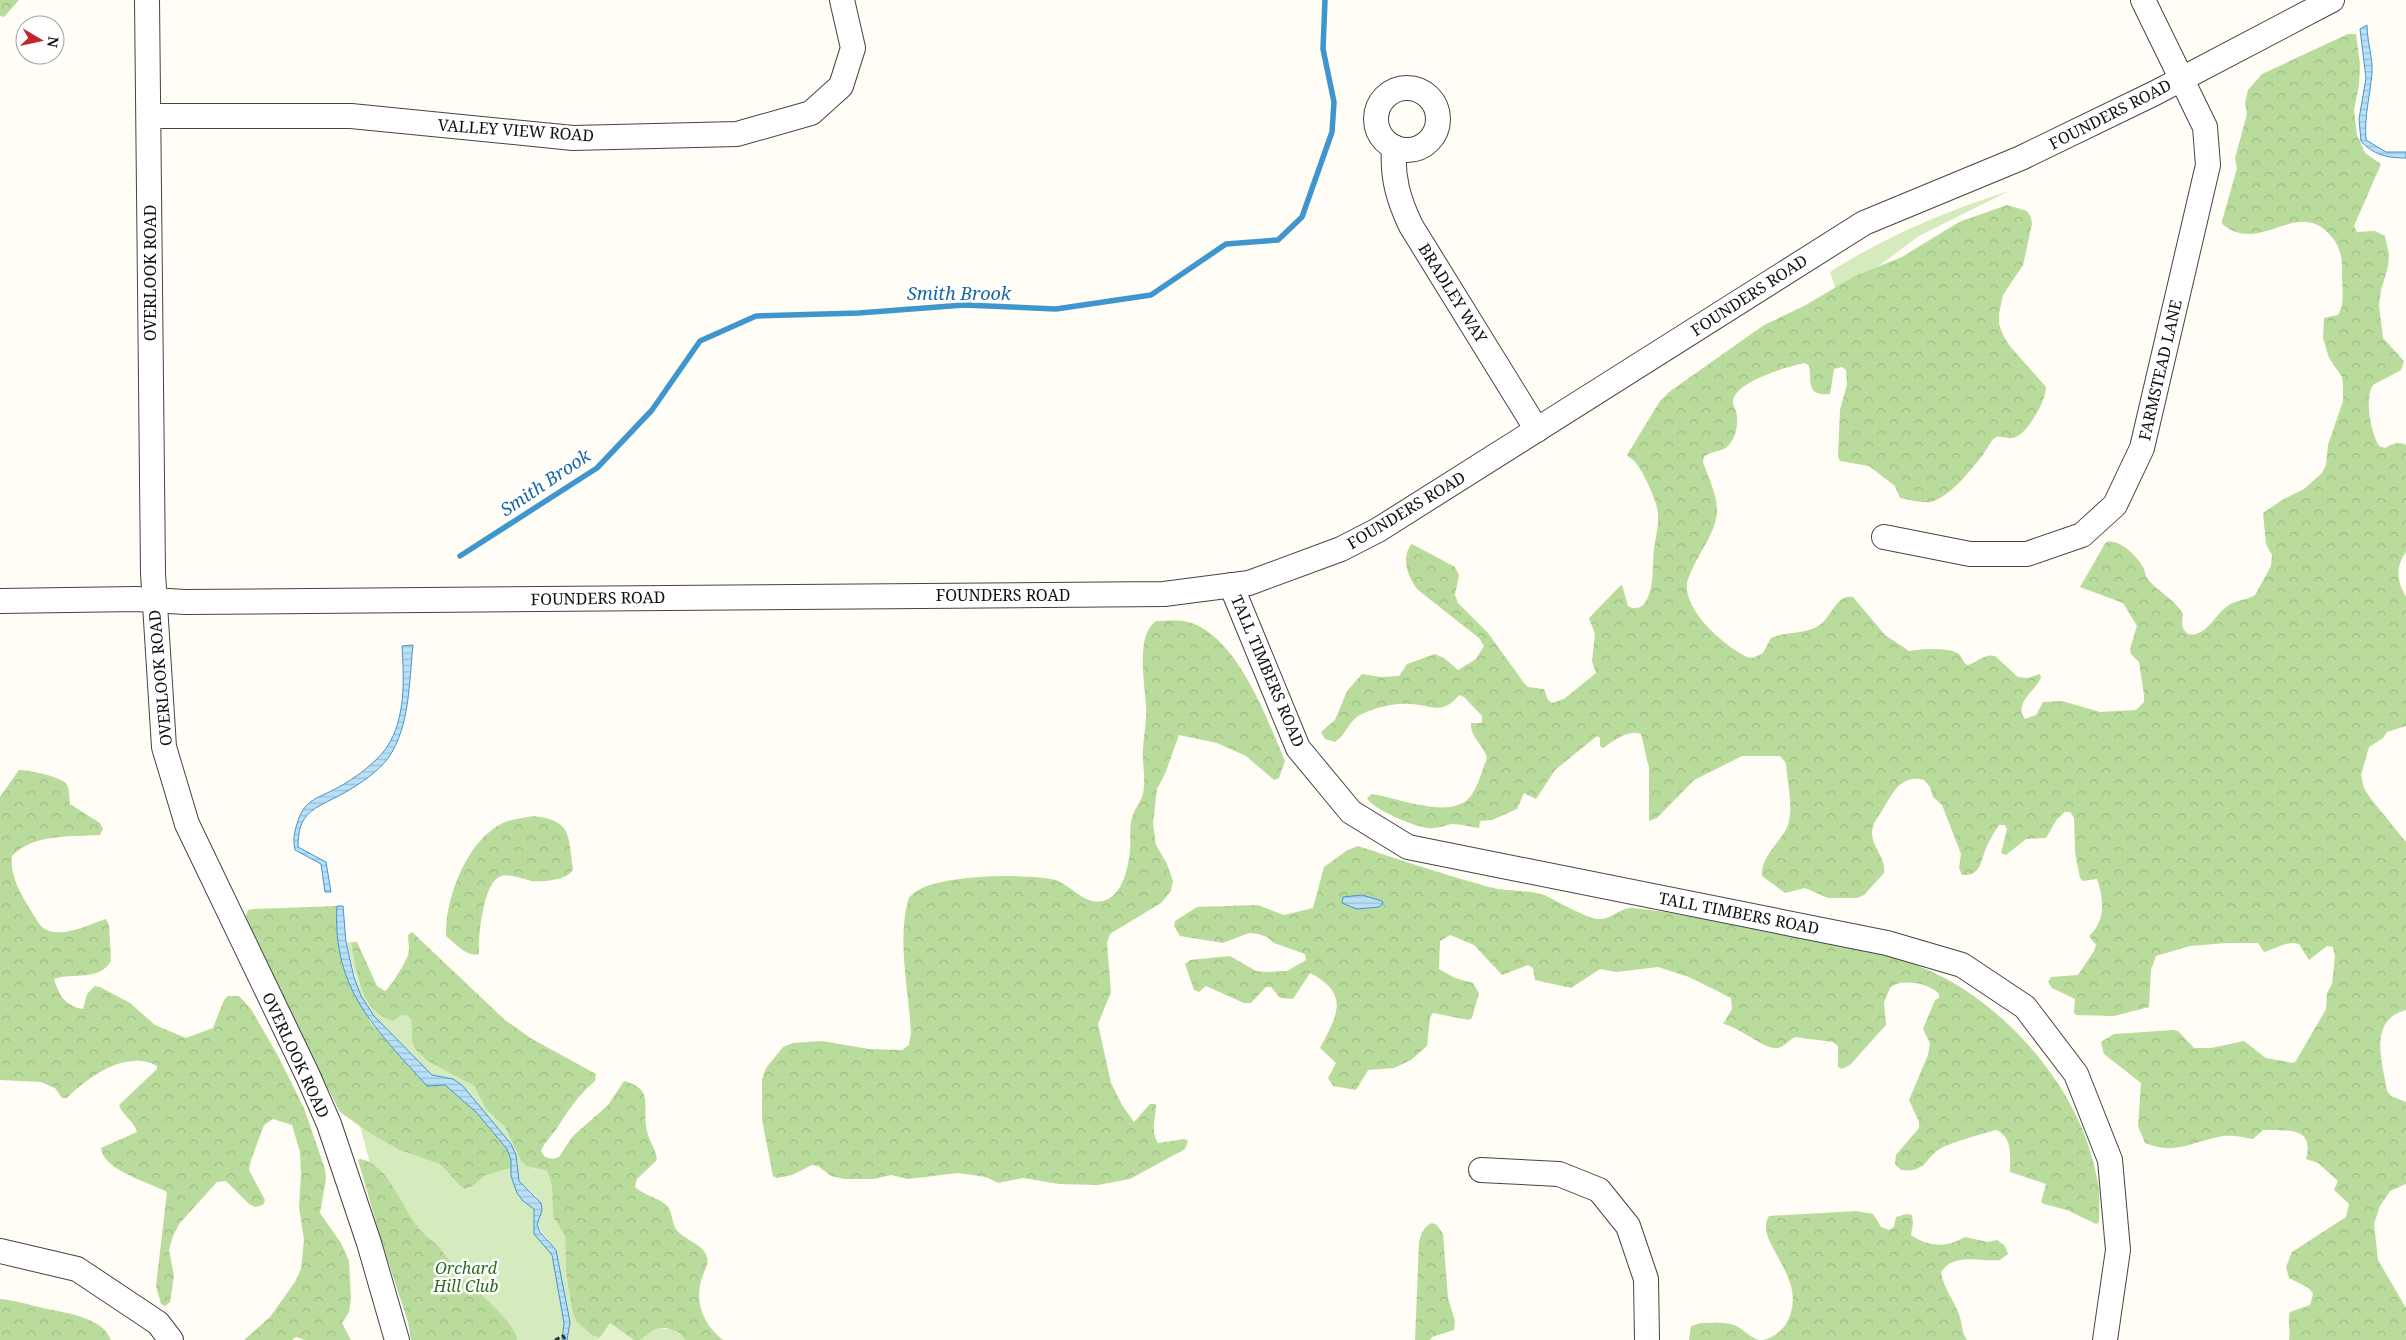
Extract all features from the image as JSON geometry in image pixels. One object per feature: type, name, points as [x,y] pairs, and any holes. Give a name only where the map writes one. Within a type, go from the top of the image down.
[{"type":"street","name":"OVERLOOK ROAD","points":[[147,0],[154,600],[164,747],[187,824],[329,1124],[369,1243],[397,1340]]},
{"type":"street","name":"VALLEY VIEW ROAD","points":[[149,116],[351,116],[573,138],[737,134],[811,113],[841,86],[853,48],[842,0]]},
{"type":"street","name":"FARMSTEAD LANE","points":[[1884,537],[1970,554],[2027,554],[2082,535],[2115,505],[2142,448],[2208,165],[2205,127],[2143,0]]},
{"type":"street","name":"FOUNDERS ROAD","points":[[0,601],[154,600],[185,602],[1164,594],[1249,583],[1341,549],[1408,511],[1864,223],[2021,158],[2182,78],[2332,0]]},
{"type":"street","name":"BRADLEY WAY","points":[[1394,148],[1394,181],[1400,204],[1411,226],[1537,430]]},
{"type":"street","name":"TALL TIMBERS ROAD","points":[[1231,585],[1298,748],[1351,812],[1408,847],[1887,943],[1962,966],[2025,1007],[2076,1074],[2110,1160],[2118,1250],[2105,1340]]},
{"type":"street","points":[[1481,1170],[1559,1174],[1599,1190],[1628,1226],[1646,1279],[1647,1340]]},
{"type":"street","points":[[0,1251],[77,1269],[158,1323],[171,1340]]},
{"type":"path","points":[[555,1340],[563,1336],[566,1340]]},
{"type":"green space","points":[[0,0],[19,0],[4,17],[0,16]]},
{"type":"green space","points":[[2348,34],[2356,34],[2360,64],[2359,85],[2354,110],[2357,135],[2365,153],[2381,164],[2354,226],[2357,232],[2375,231],[2385,236],[2389,254],[2388,267],[2381,290],[2379,305],[2383,338],[2404,361],[2401,370],[2373,385],[2370,391],[2369,407],[2373,433],[2379,446],[2385,448],[2401,443],[2406,445],[2406,552],[2400,563],[2398,574],[2406,597],[2406,726],[2387,732],[2383,738],[2369,747],[2361,775],[2364,788],[2371,799],[2406,842],[2406,1010],[2394,1015],[2386,1023],[2380,1043],[2387,1091],[2391,1096],[2406,1102],[2406,1184],[2390,1191],[2380,1206],[2374,1224],[2378,1260],[2406,1308],[2406,1340],[2289,1340],[2290,1312],[2310,1305],[2313,1294],[2309,1288],[2289,1278],[2286,1267],[2292,1252],[2346,1217],[2349,1204],[2334,1190],[2338,1181],[2318,1163],[2306,1159],[2308,1148],[2306,1141],[2297,1132],[2263,1130],[2253,1139],[2222,1136],[2173,1148],[2145,1143],[2138,1126],[2141,1083],[2104,1054],[2101,1042],[2114,1034],[2174,1030],[2178,1031],[2194,1048],[2211,1048],[2244,1041],[2266,1058],[2293,1063],[2296,1061],[2326,1009],[2327,993],[2332,984],[2335,956],[2333,947],[2327,946],[2309,960],[2299,944],[2294,943],[2285,944],[2264,952],[2258,943],[2190,946],[2156,956],[2151,970],[2149,1007],[2114,1016],[2076,1015],[2074,1013],[2075,999],[2052,988],[2048,982],[2051,977],[2078,975],[2096,945],[2089,936],[2095,930],[2101,917],[2102,902],[2097,879],[2083,881],[2080,878],[2075,852],[2074,818],[2070,812],[2065,812],[2057,819],[2046,838],[2026,839],[2006,855],[2001,853],[2007,829],[2005,825],[1999,825],[1976,871],[1972,874],[1962,875],[1959,868],[1961,854],[1942,805],[1933,797],[1930,787],[1924,780],[1909,780],[1894,791],[1873,826],[1874,843],[1883,863],[1884,873],[1864,895],[1857,898],[1828,898],[1805,888],[1785,893],[1762,876],[1762,868],[1765,861],[1787,828],[1789,821],[1790,800],[1786,763],[1780,756],[1742,756],[1694,780],[1657,818],[1649,821],[1649,768],[1641,734],[1626,734],[1603,748],[1600,746],[1600,738],[1597,736],[1555,770],[1536,799],[1524,793],[1517,809],[1492,820],[1480,821],[1479,828],[1452,824],[1427,828],[1387,813],[1371,803],[1367,798],[1372,794],[1422,805],[1449,807],[1460,804],[1469,798],[1477,784],[1487,758],[1471,728],[1471,723],[1482,723],[1482,716],[1464,697],[1459,695],[1447,705],[1436,708],[1401,704],[1372,710],[1353,720],[1335,742],[1325,739],[1321,732],[1335,720],[1347,691],[1362,674],[1381,677],[1399,676],[1407,664],[1435,654],[1444,658],[1458,670],[1476,659],[1484,646],[1479,638],[1414,585],[1406,561],[1408,549],[1412,544],[1455,567],[1459,575],[1455,595],[1458,603],[1488,633],[1524,683],[1528,687],[1544,689],[1548,700],[1552,703],[1564,699],[1596,673],[1592,661],[1595,634],[1589,618],[1622,585],[1628,606],[1632,608],[1642,606],[1650,593],[1658,526],[1656,504],[1638,465],[1627,455],[1660,401],[1669,392],[1764,325],[1804,306],[1855,276],[1902,257],[1959,222],[2007,205],[2027,211],[2031,217],[2032,224],[2023,265],[2003,295],[1999,314],[1999,324],[2009,345],[2046,387],[2040,408],[2031,423],[2016,437],[1996,437],[1967,475],[1948,493],[1934,501],[1917,501],[1900,498],[1895,486],[1869,466],[1840,461],[1838,456],[1840,410],[1847,384],[1846,370],[1842,367],[1834,369],[1830,394],[1817,393],[1813,390],[1810,381],[1809,365],[1805,363],[1763,376],[1742,388],[1735,395],[1733,402],[1737,415],[1737,424],[1736,432],[1730,443],[1725,448],[1704,457],[1703,462],[1714,493],[1717,513],[1711,534],[1688,579],[1688,594],[1692,605],[1707,626],[1717,636],[1747,657],[1753,658],[1763,653],[1771,638],[1809,630],[1821,624],[1839,602],[1847,597],[1853,597],[1885,635],[1909,651],[1933,649],[1953,651],[1959,654],[1967,665],[1991,655],[1995,656],[2018,677],[2028,678],[2040,674],[2041,678],[2023,703],[2022,713],[2025,719],[2036,715],[2043,702],[2062,701],[2100,712],[2136,710],[2144,702],[2139,662],[2131,654],[2130,649],[2137,626],[2123,603],[2080,587],[2106,542],[2111,541],[2122,545],[2137,558],[2151,583],[2170,599],[2183,614],[2182,622],[2185,632],[2195,634],[2201,632],[2224,608],[2255,595],[2271,566],[2272,555],[2266,544],[2263,513],[2282,500],[2304,489],[2322,473],[2326,465],[2328,445],[2343,401],[2342,377],[2329,358],[2323,338],[2324,318],[2338,315],[2342,306],[2342,263],[2338,248],[2330,235],[2317,225],[2305,222],[2292,223],[2265,232],[2251,234],[2236,232],[2222,224],[2222,221],[2237,168],[2235,158],[2247,114],[2245,103],[2248,90],[2262,74]]},
{"type":"green space","points":[[2009,191],[1919,236],[1838,296],[1830,272],[1851,259],[1917,226],[1962,207]]},
{"type":"green space","points":[[1156,621],[1183,621],[1202,628],[1218,640],[1247,678],[1259,700],[1285,761],[1279,778],[1274,780],[1246,756],[1217,743],[1179,735],[1165,774],[1157,789],[1153,823],[1156,845],[1167,864],[1173,881],[1171,891],[1161,903],[1110,934],[1107,943],[1111,992],[1098,1024],[1111,1083],[1122,1105],[1134,1122],[1150,1104],[1156,1104],[1154,1134],[1158,1143],[1184,1139],[1188,1141],[1185,1149],[1130,1179],[1098,1185],[1059,1184],[1023,1178],[998,1183],[986,1177],[958,1173],[908,1179],[891,1175],[874,1179],[844,1179],[831,1176],[818,1166],[812,1165],[792,1175],[777,1178],[773,1176],[762,1120],[762,1079],[766,1068],[783,1047],[793,1043],[822,1041],[869,1049],[902,1050],[909,1045],[911,1033],[904,932],[908,901],[916,892],[931,885],[952,880],[975,877],[1023,876],[1055,880],[1092,901],[1106,900],[1117,892],[1124,879],[1128,865],[1132,818],[1143,794],[1143,748],[1146,712],[1143,648],[1145,637]]},
{"type":"green space","points":[[19,770],[45,774],[60,779],[69,789],[70,804],[100,823],[103,829],[100,835],[66,836],[31,843],[12,856],[13,875],[16,884],[40,925],[47,930],[54,932],[72,931],[106,919],[109,925],[111,961],[100,972],[54,979],[64,999],[77,1008],[83,1009],[87,994],[95,986],[100,987],[130,1003],[155,1025],[186,1038],[213,1028],[224,1000],[228,996],[239,996],[251,1009],[277,1054],[304,1108],[325,1169],[326,1179],[320,1213],[341,1243],[349,1261],[351,1299],[349,1312],[342,1323],[351,1340],[305,1340],[296,1337],[292,1340],[244,1340],[270,1317],[295,1282],[301,1269],[304,1240],[299,1207],[300,1152],[292,1125],[273,1119],[264,1125],[251,1160],[249,1170],[265,1200],[263,1205],[255,1207],[249,1204],[226,1181],[217,1182],[179,1224],[169,1250],[174,1276],[170,1302],[165,1306],[161,1304],[156,1286],[167,1192],[109,1163],[101,1148],[137,1132],[119,1105],[157,1069],[157,1066],[133,1061],[120,1063],[85,1082],[67,1098],[62,1098],[55,1088],[41,1082],[0,1080],[0,797]]},
{"type":"green space","points":[[533,816],[555,821],[566,831],[573,869],[566,876],[549,881],[532,881],[513,876],[501,876],[495,880],[490,888],[483,911],[479,935],[479,954],[470,954],[446,936],[449,905],[461,872],[469,856],[490,831],[503,823]]},
{"type":"green space","points":[[1358,846],[1489,887],[1544,895],[1593,918],[1603,919],[1628,908],[1681,915],[1862,948],[1903,960],[1940,976],[1965,990],[1990,1008],[2034,1051],[2053,1076],[2083,1130],[2093,1160],[2099,1190],[2099,1222],[2096,1224],[2067,1210],[2041,1202],[2046,1184],[2010,1172],[2008,1142],[1996,1130],[1943,1147],[1916,1169],[1901,1170],[1895,1164],[1896,1155],[1919,1128],[1919,1122],[1909,1100],[1928,1055],[1930,1043],[1923,1029],[1935,1000],[1939,998],[1939,994],[1934,990],[1915,983],[1901,983],[1890,988],[1884,1002],[1886,1025],[1850,1065],[1842,1069],[1838,1067],[1838,1046],[1833,1042],[1795,1037],[1778,1048],[1773,1048],[1723,1024],[1732,1009],[1731,998],[1689,977],[1658,967],[1616,972],[1600,969],[1571,988],[1535,980],[1533,968],[1528,965],[1502,975],[1474,945],[1450,935],[1440,941],[1439,969],[1455,978],[1473,983],[1479,993],[1472,1018],[1469,1020],[1433,1013],[1430,1017],[1427,1046],[1411,1060],[1394,1068],[1368,1070],[1356,1090],[1333,1086],[1328,1078],[1336,1063],[1320,1048],[1332,1025],[1337,1006],[1331,989],[1323,981],[1310,973],[1293,999],[1280,998],[1271,987],[1266,987],[1251,1003],[1244,1003],[1206,986],[1199,992],[1194,990],[1185,964],[1190,960],[1230,956],[1256,971],[1287,971],[1306,960],[1305,954],[1274,943],[1267,937],[1258,934],[1249,933],[1223,943],[1180,936],[1174,926],[1175,921],[1197,907],[1257,905],[1284,915],[1313,908],[1324,867],[1346,851]]},
{"type":"green space","points":[[337,906],[338,938],[370,1022],[427,1086],[445,1085],[476,1112],[507,1149],[511,1156],[511,1168],[484,1176],[473,1186],[465,1189],[440,1164],[400,1150],[368,1132],[340,1112],[265,965],[246,915],[248,910],[253,909]]},
{"type":"green space","points":[[412,932],[505,1020],[532,1039],[596,1074],[595,1081],[574,1103],[544,1144],[541,1151],[545,1157],[553,1159],[559,1157],[572,1137],[608,1105],[624,1081],[634,1085],[644,1094],[647,1131],[657,1160],[637,1179],[635,1187],[668,1206],[673,1223],[679,1233],[705,1252],[708,1262],[700,1285],[700,1303],[705,1319],[723,1340],[685,1340],[679,1333],[666,1328],[655,1329],[640,1340],[607,1340],[592,1335],[577,1322],[573,1314],[566,1272],[565,1236],[553,1217],[552,1186],[547,1171],[526,1166],[520,1159],[505,1127],[486,1109],[474,1086],[427,1061],[415,1049],[412,1041],[411,1019],[407,1015],[400,1016],[393,1021],[382,1016],[373,1009],[362,989],[351,942],[357,942],[377,986],[385,991],[407,958],[409,950],[408,935]]},
{"type":"green space","name":"Orchard Hill Club","points":[[346,942],[351,942],[358,981],[364,994],[400,1016],[407,1015],[411,1019],[412,1041],[415,1049],[427,1061],[474,1086],[486,1109],[505,1127],[520,1159],[532,1168],[547,1171],[552,1186],[553,1217],[565,1236],[566,1273],[655,1329],[672,1330],[685,1340],[418,1340],[358,1119],[440,1164],[459,1185],[473,1186],[484,1176],[511,1168],[511,1176],[523,1201],[535,1209],[534,1234],[547,1247],[554,1263],[559,1267],[551,1244],[538,1227],[542,1210],[536,1196],[519,1181],[517,1176],[516,1155],[511,1144],[453,1079],[432,1075],[374,1016],[361,996]]},
{"type":"green space","points":[[358,1160],[371,1163],[380,1170],[396,1191],[417,1226],[437,1245],[460,1275],[502,1315],[515,1332],[517,1340],[411,1340],[408,1322],[382,1243]]},
{"type":"green space","points":[[1856,1211],[1873,1214],[1881,1227],[1889,1230],[1894,1227],[1896,1217],[1906,1214],[1912,1215],[1911,1235],[1931,1244],[1951,1243],[1965,1237],[1988,1242],[1997,1240],[2005,1246],[2008,1254],[2000,1260],[1960,1260],[1953,1262],[1941,1272],[1944,1284],[1958,1311],[1967,1340],[1763,1340],[1774,1336],[1783,1328],[1792,1306],[1792,1290],[1768,1237],[1766,1226],[1769,1216]]},
{"type":"green space","points":[[1432,1223],[1437,1225],[1443,1234],[1448,1298],[1455,1321],[1454,1330],[1432,1337],[1430,1340],[1415,1340],[1419,1242],[1423,1231]]},
{"type":"green space","points":[[0,1299],[82,1317],[100,1326],[111,1340],[0,1340]]},
{"type":"green space","points":[[610,1323],[634,1340],[598,1340]]},
{"type":"green space","points":[[1701,1323],[1734,1325],[1759,1340],[1689,1340],[1691,1326]]},
{"type":"water","points":[[2367,25],[2372,67],[2366,115],[2366,140],[2386,152],[2406,152],[2406,158],[2381,155],[2371,150],[2361,141],[2359,119],[2366,78],[2360,29]]},
{"type":"water","points":[[413,645],[405,717],[396,745],[389,757],[380,768],[362,782],[321,805],[306,816],[303,821],[298,847],[326,862],[331,892],[325,892],[321,864],[295,850],[296,827],[303,809],[307,805],[344,784],[371,765],[387,747],[398,724],[401,711],[403,685],[402,646]]},
{"type":"water","points":[[1362,895],[1382,901],[1383,903],[1379,907],[1357,909],[1342,903],[1343,897]]},
{"type":"water","points":[[337,906],[343,906],[346,942],[354,977],[361,996],[374,1016],[432,1075],[453,1079],[462,1085],[511,1144],[516,1155],[519,1181],[541,1203],[542,1210],[537,1225],[540,1232],[556,1250],[570,1322],[567,1340],[562,1340],[564,1323],[552,1255],[534,1234],[534,1209],[523,1201],[517,1193],[511,1176],[511,1160],[507,1149],[476,1112],[445,1085],[427,1086],[391,1046],[361,1006],[350,985],[342,962],[337,936]]},
{"type":"waterway","name":"Smith Brook","points":[[460,556],[597,468],[652,410],[700,341],[756,316],[859,313],[964,305],[1056,309],[1151,295],[1226,244],[1278,240],[1302,217],[1332,132],[1334,102],[1323,49],[1325,0]]}]
